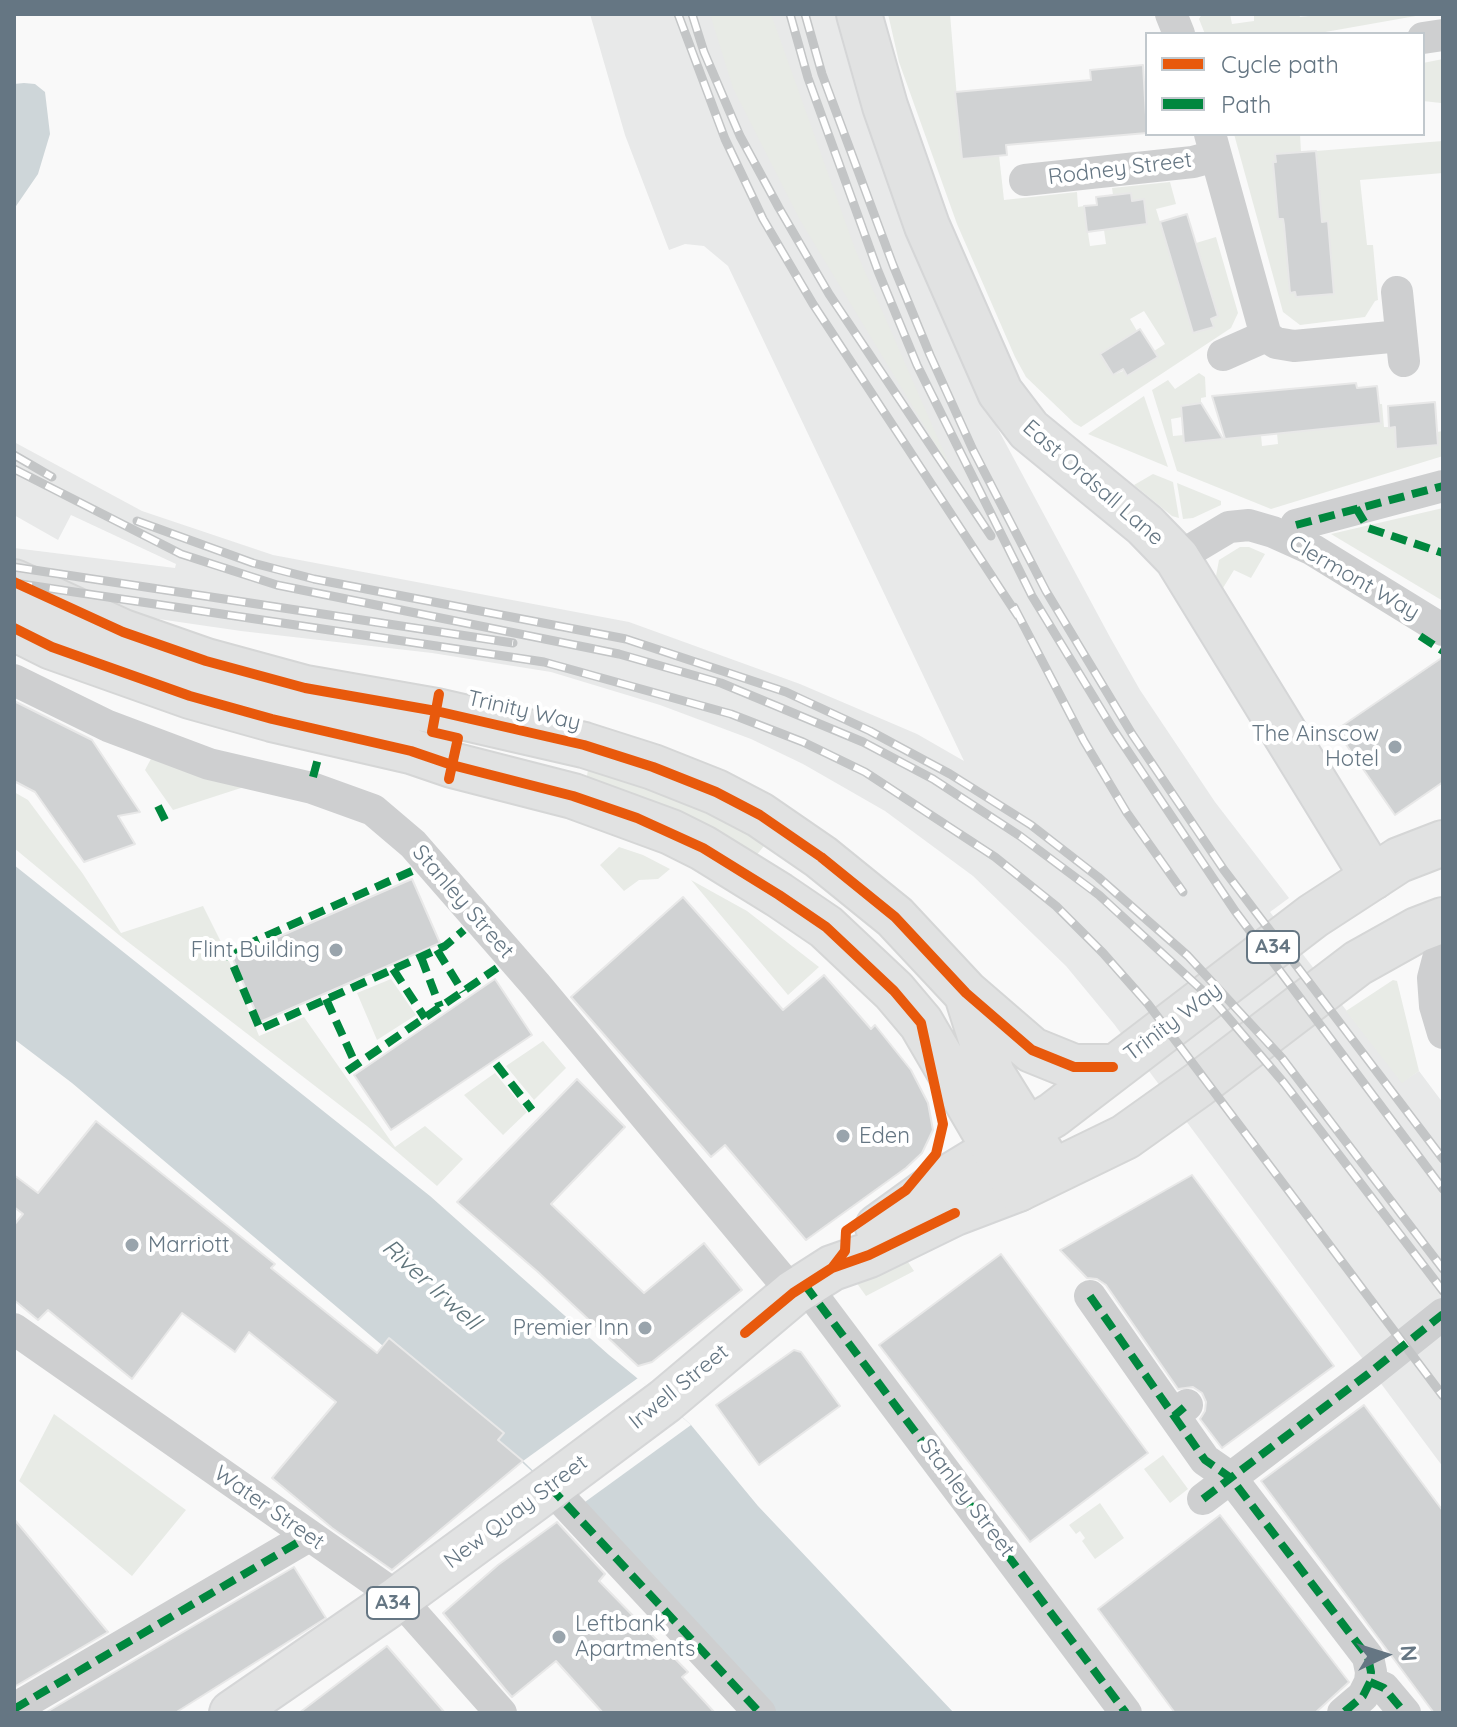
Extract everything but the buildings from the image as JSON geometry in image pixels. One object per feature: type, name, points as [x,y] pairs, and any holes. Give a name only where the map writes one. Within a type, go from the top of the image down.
[{"type":"main road","name":"East Ordsall Lane","points":[[859,14],[885,106],[927,226],[980,353],[1000,392],[1029,430],[1145,525],[1177,558],[1373,877]]},
{"type":"main road","name":"Trinity Way","points":[[14,582],[112,627],[206,661],[305,688],[436,711],[584,745],[653,767],[716,792],[760,815],[821,857],[895,917],[966,993],[1012,1140]]},
{"type":"main road","name":"Trinity Way","points":[[14,628],[52,647],[190,696],[272,719],[411,751],[452,765],[573,796],[682,837],[754,879],[826,927],[884,982],[921,1023],[1012,1140],[1036,1181]]},
{"type":"main road","name":"Trinity Way","points":[[1012,1140],[1053,1115],[1313,916],[1399,860],[1443,843]]},
{"type":"main road","name":"A34","points":[[1036,1181],[1125,1137],[1358,963],[1417,930],[1443,920]]},
{"type":"main road","points":[[966,993],[1037,1053],[1074,1067],[1113,1067]]},
{"type":"main road","name":"Irwell Street","points":[[602,1448],[665,1401],[845,1251],[936,1185],[1012,1140]]},
{"type":"main road","name":"Irwell Street","points":[[810,1282],[955,1213],[1036,1181]]},
{"type":"main road","name":"New Quay Street","points":[[232,1713],[399,1598],[602,1448]]},
{"type":"street","name":"Rodney Street","points":[[1025,180],[1193,162],[1212,145],[1266,336]]},
{"type":"street","points":[[1223,355],[1266,336],[1276,343],[1294,346],[1403,348],[1397,292]]},
{"type":"street","points":[[1296,525],[1443,486]]},
{"type":"street","name":"Clermont Way","points":[[1177,558],[1229,527],[1249,525],[1273,532],[1313,550],[1435,639]]},
{"type":"street","name":"Stanley Street","points":[[14,680],[108,726],[209,764],[312,788],[373,810],[413,844],[526,973],[810,1282],[1122,1711]]},
{"type":"street","points":[[1443,940],[1433,978],[1435,1006],[1443,1033]]},
{"type":"street","points":[[1090,1296],[1180,1410],[1205,1460],[1231,1478],[1368,1657],[1370,1682],[1363,1696],[1343,1713]]},
{"type":"street","points":[[1203,1499],[1443,1314]]},
{"type":"street","name":"Water Street","points":[[14,1329],[399,1598],[501,1713]]},
{"type":"street","points":[[550,1487],[760,1713]]},
{"type":"street","points":[[14,1709],[309,1536]]},
{"type":"street","points":[[1370,1682],[1384,1688],[1405,1713]]},
{"type":"shaded area","points":[[590,14],[837,14],[875,137],[978,392],[1111,639],[1140,690],[1215,802],[1289,898],[1270,912],[1402,1082],[1419,1071],[1443,1103],[1443,1467],[1114,1024],[1066,966],[973,876],[885,811],[803,764],[751,739],[660,705],[551,672],[432,653],[241,631],[14,598],[14,548],[175,568],[176,564],[71,515],[58,540],[14,515],[14,442],[142,511],[273,555],[629,622],[800,684],[917,734],[964,761],[728,266],[704,246],[685,244],[669,250],[625,135]]},
{"type":"shaded area","points":[[710,14],[771,14],[855,249],[953,473],[800,220],[733,88]]},
{"type":"shaded area","points":[[888,14],[950,14],[962,158],[999,155],[1004,200],[1077,192],[1078,207],[1084,206],[1090,246],[1106,244],[1104,230],[1147,224],[1144,200],[1132,201],[1131,193],[1113,195],[1112,188],[1170,182],[1176,204],[1156,209],[1194,332],[1213,327],[1211,319],[1218,316],[1207,277],[1200,278],[1202,264],[1196,243],[1216,237],[1238,313],[1231,328],[1081,427],[1074,423],[1026,377],[1015,357],[957,224],[899,62]],"holes":[[[1144,311],[1165,344],[1154,351],[1158,357],[1113,375],[1100,354],[1137,331],[1130,319]]]},
{"type":"shaded area","points":[[1202,14],[1230,14],[1232,24],[1254,21],[1254,14],[1299,14],[1300,17],[1427,14],[1325,32],[1204,32],[1199,19]]},
{"type":"shaded area","points":[[1443,59],[1443,127],[1441,103],[1425,101],[1425,63]]},
{"type":"shaded area","points":[[1235,136],[1300,136],[1301,152],[1276,154],[1276,162],[1273,162],[1278,219],[1283,219],[1283,225],[1288,225],[1291,292],[1295,292],[1296,297],[1334,293],[1328,222],[1322,222],[1316,151],[1443,141],[1443,173],[1360,180],[1367,245],[1373,245],[1378,300],[1365,317],[1300,325],[1283,312]]},
{"type":"shaded area","points":[[1199,373],[1205,377],[1206,397],[1201,398],[1201,403],[1181,406],[1182,417],[1171,419],[1173,436],[1184,435],[1185,443],[1261,435],[1262,446],[1278,444],[1277,433],[1380,423],[1379,404],[1382,404],[1384,427],[1395,427],[1396,449],[1438,445],[1437,432],[1443,431],[1443,456],[1271,509],[1177,471],[1152,390],[1168,380],[1175,389]]},
{"type":"shaded area","points":[[1144,396],[1168,467],[1088,434]]},
{"type":"shaded area","points":[[1153,474],[1173,482],[1179,518],[1172,516],[1134,485]]},
{"type":"shaded area","points":[[1177,483],[1221,501],[1221,505],[1193,518],[1183,519]]},
{"type":"shaded area","points":[[1443,508],[1443,601],[1331,534]]},
{"type":"shaded area","points":[[1240,547],[1249,547],[1265,554],[1251,578],[1234,570],[1223,588],[1216,576],[1219,560]]},
{"type":"shaded area","points":[[153,755],[244,787],[173,810],[145,770]]},
{"type":"shaded area","points":[[588,769],[661,787],[764,842],[764,846],[755,857],[601,786],[587,776]]},
{"type":"shaded area","points":[[14,792],[28,800],[83,874],[121,933],[203,906],[223,946],[259,1036],[304,1017],[395,1147],[425,1126],[463,1159],[437,1186],[367,1126],[119,935],[14,848]]},
{"type":"shaded area","points":[[619,847],[670,869],[658,879],[639,880],[624,891],[600,865]]},
{"type":"shaded area","points":[[691,880],[747,911],[819,967],[788,995]]},
{"type":"shaded area","points":[[391,979],[416,1015],[377,1040],[357,993]]},
{"type":"shaded area","points":[[1393,980],[1397,981],[1419,1071],[1402,1083],[1346,1011]]},
{"type":"shaded area","points":[[543,1041],[566,1068],[534,1100],[506,1066]]},
{"type":"shaded area","points":[[495,1073],[527,1112],[503,1135],[464,1095]]},
{"type":"shaded area","points":[[904,1256],[914,1271],[866,1296],[856,1282]]},
{"type":"shaded area","points":[[54,1414],[186,1510],[132,1576],[19,1481]]},
{"type":"shaded area","points":[[1163,1455],[1188,1489],[1170,1503],[1144,1469]]},
{"type":"shaded area","points":[[1100,1503],[1124,1538],[1095,1559],[1082,1541],[1085,1538],[1080,1531],[1076,1534],[1069,1525]]},
{"type":"water","points":[[14,84],[35,84],[45,92],[50,134],[38,174],[14,209]]},
{"type":"water","name":"River Irwell","points":[[14,865],[430,1196],[665,1401],[691,1425],[758,1506],[954,1713],[771,1713],[567,1504],[498,1440],[503,1433],[390,1338],[383,1346],[72,1083],[14,1039]]},
{"type":"pier","points":[[638,1378],[691,1425],[574,1510],[523,1461]]},
{"type":"railway","points":[[678,14],[725,139],[763,219],[813,304],[1018,616]]},
{"type":"railway","points":[[692,14],[704,52],[740,136],[779,208],[829,294],[991,536]]},
{"type":"railway","points":[[790,14],[808,78],[878,271],[917,365],[1032,596],[1113,729],[1235,911],[1443,1189]]},
{"type":"railway","points":[[805,14],[822,74],[930,355],[973,450],[1046,591],[1132,734],[1224,870],[1443,1159]]},
{"type":"railway","points":[[14,455],[52,477]]},
{"type":"railway","points":[[14,469],[181,554],[277,585],[619,654],[721,683],[863,742],[933,779],[1020,836],[1099,895],[1215,1002],[1284,1083],[1443,1291]]},
{"type":"railway","points":[[137,521],[253,563],[314,579],[626,639],[786,692],[870,731],[950,774],[1031,825],[1098,877],[1188,956],[1282,1058],[1443,1269]]},
{"type":"railway","points":[[14,567],[513,643]]},
{"type":"railway","points":[[14,583],[544,662],[731,714],[803,742],[865,772],[995,857],[1056,906],[1103,953],[1148,1004],[1443,1396]]},
{"type":"railway","points":[[1014,607],[1084,741],[1127,813],[1183,892]]},
{"type":"marked path","points":[[1296,525],[1443,486]]},
{"type":"marked path","points":[[1356,508],[1368,528],[1443,553]]},
{"type":"marked path","points":[[1420,636],[1443,651]]},
{"type":"marked path","points":[[313,777],[319,755]]},
{"type":"marked path","points":[[158,806],[165,820]]},
{"type":"marked path","points":[[412,871],[228,953],[260,1029],[445,946],[464,930]]},
{"type":"marked path","points":[[437,950],[463,992]]},
{"type":"marked path","points":[[421,957],[440,1007]]},
{"type":"marked path","points":[[347,1071],[497,968]]},
{"type":"marked path","points":[[393,969],[425,1018]]},
{"type":"marked path","points":[[326,999],[356,1065]]},
{"type":"marked path","points":[[496,1064],[532,1110]]},
{"type":"marked path","points":[[805,1285],[1126,1713]]},
{"type":"marked path","points":[[1090,1296],[1174,1416],[1187,1405]]},
{"type":"marked path","points":[[1203,1499],[1443,1314]]},
{"type":"marked path","points":[[1174,1416],[1205,1460],[1231,1478],[1368,1657],[1370,1682],[1363,1696],[1343,1713]]},
{"type":"marked path","points":[[550,1487],[760,1713]]},
{"type":"marked path","points":[[14,1709],[309,1536]]},
{"type":"marked path","points":[[1370,1682],[1384,1688],[1405,1713]]},
{"type":"cycle path","points":[[14,582],[123,632],[206,661],[305,688],[436,711],[584,745],[653,767],[716,792],[760,815],[821,857],[895,917],[966,993],[1032,1050],[1074,1067],[1113,1067]]},
{"type":"cycle path","points":[[14,628],[52,647],[190,696],[272,719],[411,751],[452,765],[573,796],[637,818],[703,848],[826,927],[894,991],[921,1023],[943,1124],[936,1154],[906,1190],[846,1231],[845,1251],[832,1268]]},
{"type":"cycle path","points":[[439,694],[432,732],[458,738],[449,779]]},
{"type":"cycle path","points":[[745,1333],[793,1293],[832,1268],[869,1255],[955,1213]]},
{"type":"place","name":"The Ainscow Hotel","points":[[1395,747]]},
{"type":"place","name":"Flint Building","points":[[336,950]]},
{"type":"place","name":"Eden","points":[[843,1136]]},
{"type":"place","name":"Marriott","points":[[132,1245]]},
{"type":"place","name":"Premier Inn","points":[[645,1328]]},
{"type":"place","name":"Leftbank Apartments","points":[[559,1637]]}]
